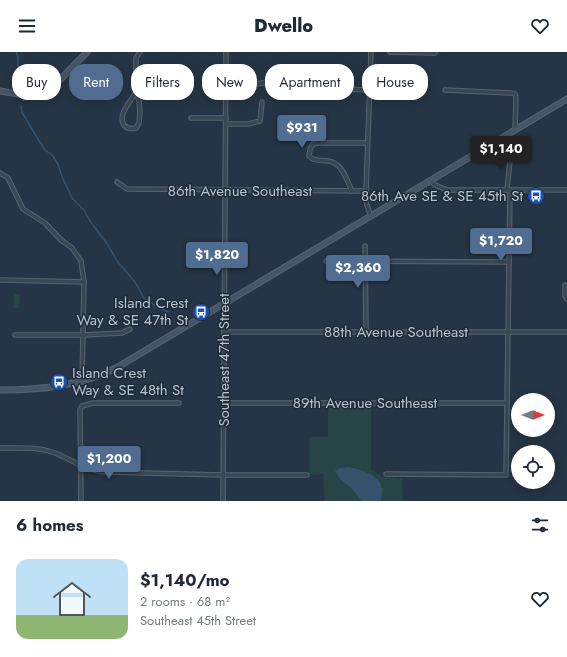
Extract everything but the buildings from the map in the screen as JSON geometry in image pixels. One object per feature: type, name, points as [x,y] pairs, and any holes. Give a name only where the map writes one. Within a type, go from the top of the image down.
[{"type":"main road","points":[[0,91],[37,95],[46,93],[86,52]]},
{"type":"main road","points":[[0,390],[47,389],[82,382],[105,374],[567,99]]},
{"type":"street","points":[[136,64],[136,58],[139,52]]},
{"type":"street","name":"Southeast 47th Street","points":[[226,52],[226,64]]},
{"type":"street","points":[[370,64],[371,52]]},
{"type":"street","points":[[390,52],[435,53]]},
{"type":"street","points":[[445,90],[515,94],[515,131]]},
{"type":"street","points":[[136,92],[139,101],[139,123],[136,128],[131,129],[126,127],[122,118],[136,92]]},
{"type":"street","name":"Southeast 47th Street","points":[[223,501],[226,100]]},
{"type":"street","points":[[369,100],[366,202],[371,217]]},
{"type":"street","points":[[226,124],[248,124],[260,121],[262,102]]},
{"type":"street","points":[[191,118],[226,118]]},
{"type":"street","points":[[352,191],[337,164],[331,161],[311,159],[309,156],[310,149],[313,144],[317,143],[367,142]]},
{"type":"street","points":[[386,474],[506,475],[509,190],[512,150]]},
{"type":"street","points":[[0,173],[8,178],[23,209],[45,222],[61,240],[72,248],[81,261],[84,282],[82,382]]},
{"type":"street","points":[[431,180],[435,185],[447,190],[567,190]]},
{"type":"street","name":"86th Avenue Southeast","points":[[117,182],[127,190],[366,191]]},
{"type":"street","points":[[365,246],[366,332]]},
{"type":"street","points":[[326,261],[509,262]]},
{"type":"street","points":[[0,280],[84,282]]},
{"type":"street","points":[[565,284],[567,299]]},
{"type":"street","points":[[15,335],[83,335],[122,333],[130,329]]},
{"type":"street","name":"88th Avenue Southeast","points":[[224,332],[567,332]]},
{"type":"street","points":[[81,501],[80,410],[82,406],[93,403],[179,403]]},
{"type":"street","name":"89th Avenue Southeast","points":[[224,403],[507,403]]},
{"type":"street","points":[[0,448],[44,450],[59,455],[80,466],[91,470],[104,472],[223,475],[307,475]]},
{"type":"green space","points":[[14,294],[20,294],[19,308],[13,308]]},
{"type":"green space","points":[[328,408],[371,408],[371,469],[381,476],[402,479],[403,501],[381,501],[381,499],[335,471],[361,501],[325,501],[323,474],[310,475],[310,437],[328,437]]},
{"type":"water","points":[[348,467],[368,473],[380,483],[382,488],[381,501],[361,501],[335,471],[340,468]]},
{"type":"waterway","points":[[16,52],[18,64]]},
{"type":"waterway","points":[[21,106],[22,112],[45,150],[52,155],[58,164],[72,198],[84,210],[117,261],[135,282],[144,298],[160,309],[169,312]]},
{"type":"place","name":"86th Ave SE & SE 45th St","points":[[536,196]]},
{"type":"place","name":"Island Crest Way & SE 47th St","points":[[201,312]]},
{"type":"place","name":"Island Crest Way & SE 48th St","points":[[59,382]]}]
